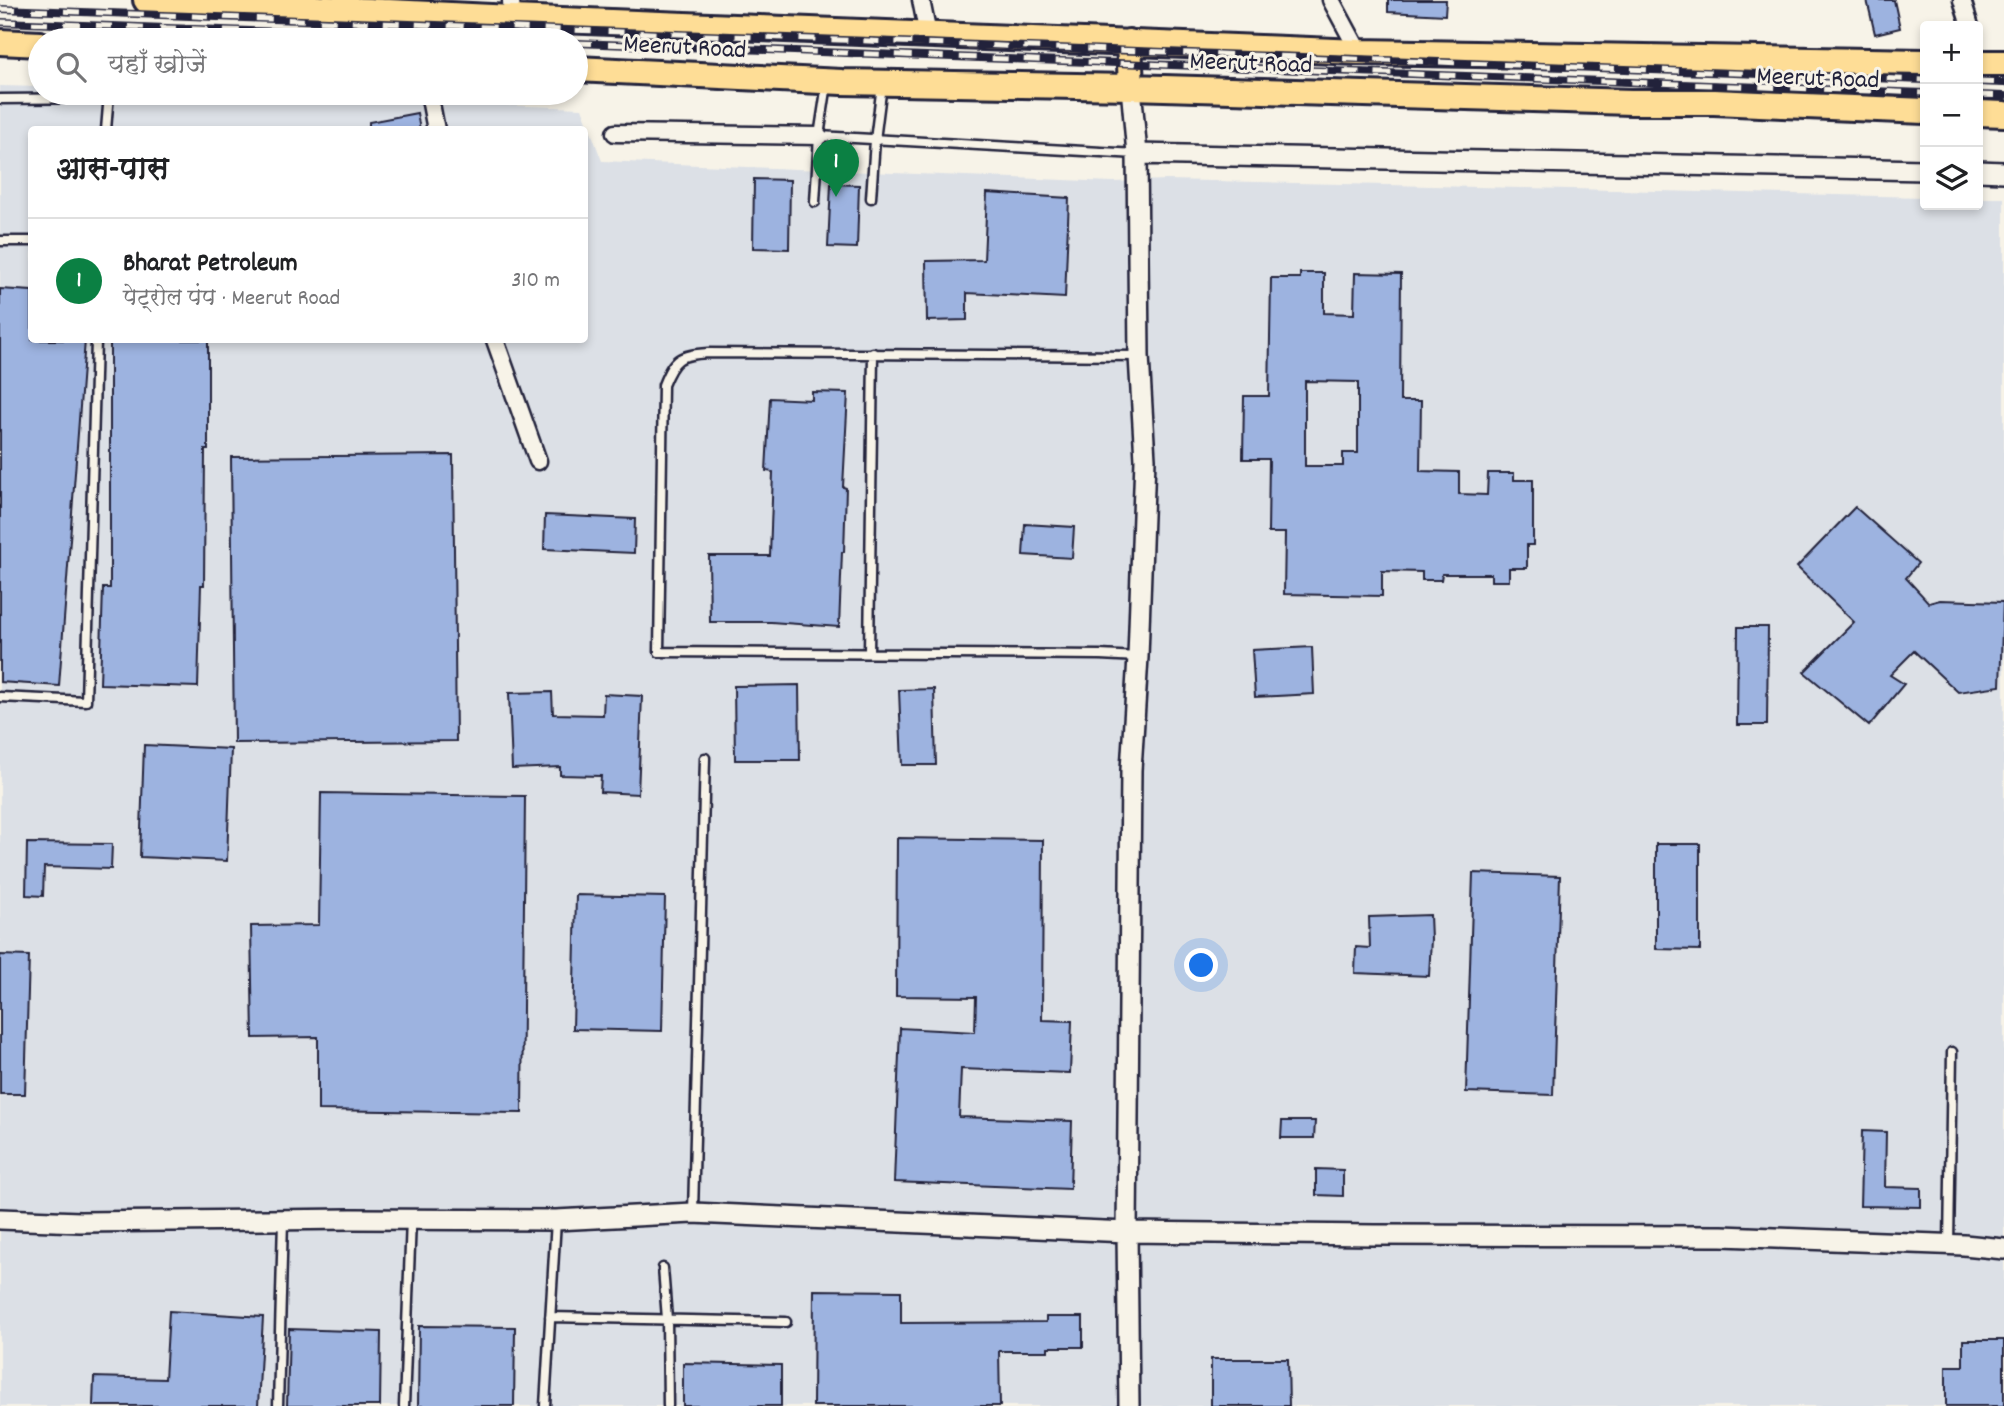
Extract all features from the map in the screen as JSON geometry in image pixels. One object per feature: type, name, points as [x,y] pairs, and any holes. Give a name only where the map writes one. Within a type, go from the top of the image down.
[{"type":"main road","name":"Meerut Road","points":[[146,0],[512,9],[928,34],[1359,52],[1920,62]]},
{"type":"main road","points":[[0,42],[28,43]]},
{"type":"main road","points":[[1129,43],[1131,87]]},
{"type":"main road","name":"Meerut Road","points":[[588,70],[828,81],[1714,102],[1920,111]]},
{"type":"main road","points":[[1983,113],[2004,114]]},
{"type":"street","points":[[921,0],[928,34]]},
{"type":"street","points":[[1331,0],[1359,52]]},
{"type":"street","points":[[1962,0],[1968,21]]},
{"type":"street","points":[[1129,1406],[1127,1232],[1131,770],[1145,459],[1139,356],[1137,154],[1131,87]]},
{"type":"street","points":[[431,105],[435,126]]},
{"type":"street","points":[[615,133],[819,136]]},
{"type":"street","points":[[1137,154],[1920,170]]},
{"type":"street","points":[[1983,171],[2004,172]]},
{"type":"street","points":[[496,343],[538,461]]},
{"type":"street","points":[[0,1219],[80,1223],[556,1220],[693,1213],[1127,1232],[1722,1236],[2004,1249]]},
{"type":"lane","points":[[815,202],[819,136],[828,81]]},
{"type":"lane","points":[[871,198],[874,140],[882,82]]},
{"type":"lane","points":[[0,99],[28,98]]},
{"type":"lane","points":[[106,126],[107,105]]},
{"type":"lane","points":[[819,136],[1137,154]]},
{"type":"lane","points":[[0,241],[28,241]]},
{"type":"lane","points":[[0,697],[86,701],[96,343]]},
{"type":"lane","points":[[1138,657],[659,652],[663,385],[671,366],[687,355],[873,353],[1139,356]]},
{"type":"lane","points":[[869,653],[873,353]]},
{"type":"lane","points":[[693,1213],[705,758]]},
{"type":"lane","points":[[1949,1245],[1952,1052]]},
{"type":"lane","points":[[404,1406],[411,1219]]},
{"type":"lane","points":[[278,1406],[283,1220]]},
{"type":"lane","points":[[545,1406],[556,1220]]},
{"type":"lane","points":[[663,1268],[667,1319],[668,1406]]},
{"type":"lane","points":[[551,1317],[786,1322]]},
{"type":"shaded area","points":[[0,86],[28,87],[28,105],[502,105],[582,108],[602,161],[1113,182],[1167,180],[1920,197],[1920,210],[1983,210],[1983,198],[2004,198],[2004,1406],[0,1406]]},
{"type":"building","points":[[1388,0],[1446,0],[1445,15],[1388,12]]},
{"type":"building","points":[[1867,0],[1894,0],[1900,28],[1875,34]]},
{"type":"building","points":[[417,113],[419,126],[369,126],[369,122]]},
{"type":"building","points":[[754,179],[790,180],[789,249],[753,248]]},
{"type":"building","points":[[831,184],[859,185],[857,248],[828,247]]},
{"type":"building","points":[[987,193],[1069,198],[1065,298],[967,293],[967,320],[927,321],[926,261],[984,260]]},
{"type":"building","points":[[1300,273],[1324,273],[1324,313],[1354,314],[1355,273],[1401,274],[1400,401],[1421,401],[1420,471],[1459,472],[1459,494],[1487,495],[1488,473],[1514,473],[1514,480],[1533,480],[1533,545],[1527,545],[1527,568],[1509,568],[1509,581],[1491,581],[1491,574],[1442,574],[1441,580],[1422,580],[1422,572],[1382,571],[1382,596],[1284,594],[1285,533],[1268,533],[1269,459],[1243,459],[1244,396],[1269,396],[1271,278],[1300,278]],"holes":[[[1305,381],[1358,382],[1358,453],[1343,453],[1343,466],[1305,466]]]},
{"type":"building","points":[[0,289],[28,291],[28,343],[85,343],[59,686],[0,682]]},
{"type":"building","points":[[110,343],[208,343],[208,450],[205,450],[204,585],[201,585],[198,687],[100,684],[103,588],[110,588]]},
{"type":"building","points":[[812,392],[848,393],[843,487],[846,488],[844,552],[839,627],[771,622],[710,622],[709,556],[770,556],[773,472],[766,471],[770,398],[812,400]]},
{"type":"building","points":[[453,455],[456,741],[234,743],[231,457]]},
{"type":"building","points":[[1855,507],[1918,563],[1906,578],[1929,603],[1940,600],[2003,602],[2000,686],[1958,692],[1914,651],[1890,675],[1904,684],[1869,726],[1804,672],[1854,622],[1797,567]]},
{"type":"building","points":[[545,515],[635,519],[634,553],[544,549]]},
{"type":"building","points":[[1025,524],[1074,527],[1072,558],[1023,555]]},
{"type":"building","points":[[1738,627],[1768,627],[1767,725],[1737,725]]},
{"type":"building","points":[[1312,647],[1314,694],[1255,697],[1252,650]]},
{"type":"building","points":[[799,685],[800,760],[735,760],[734,686]]},
{"type":"building","points":[[934,689],[936,765],[902,765],[899,690]]},
{"type":"building","points":[[552,692],[553,714],[603,715],[604,694],[642,696],[638,794],[600,792],[601,776],[560,775],[560,767],[512,769],[509,693]]},
{"type":"building","points":[[144,745],[231,749],[227,861],[140,857]]},
{"type":"building","points":[[321,793],[525,796],[522,1113],[318,1110],[318,1037],[253,1038],[251,926],[319,925]]},
{"type":"building","points":[[897,838],[1043,840],[1042,1020],[1072,1021],[1070,1073],[961,1069],[959,1117],[1072,1121],[1070,1189],[894,1182],[900,1028],[975,1032],[976,997],[896,996]]},
{"type":"building","points":[[27,843],[112,844],[111,869],[44,867],[43,896],[26,895]]},
{"type":"building","points":[[1656,844],[1700,844],[1700,950],[1656,949]]},
{"type":"building","points":[[1473,873],[1560,876],[1553,1095],[1466,1092]]},
{"type":"building","points":[[576,895],[665,897],[662,1031],[573,1029]]},
{"type":"building","points":[[1430,915],[1429,976],[1355,973],[1356,947],[1370,948],[1369,917]]},
{"type":"building","points":[[0,955],[29,956],[25,1094],[0,1094]]},
{"type":"building","points":[[1282,1121],[1315,1121],[1314,1138],[1281,1138]]},
{"type":"building","points":[[1862,1131],[1886,1132],[1885,1187],[1921,1188],[1921,1207],[1860,1206]]},
{"type":"building","points":[[1316,1169],[1343,1170],[1343,1196],[1316,1195]]},
{"type":"building","points":[[814,1290],[901,1291],[901,1323],[1046,1322],[1046,1317],[1083,1317],[1083,1347],[1048,1347],[1048,1351],[999,1351],[1000,1406],[813,1406]]},
{"type":"building","points":[[169,1311],[263,1317],[258,1406],[93,1406],[94,1377],[165,1379]]},
{"type":"building","points":[[419,1326],[515,1327],[514,1406],[418,1406]]},
{"type":"building","points":[[289,1329],[381,1332],[380,1406],[287,1406]]},
{"type":"building","points":[[1963,1340],[2004,1340],[2004,1406],[1946,1406],[1946,1366],[1963,1366]]},
{"type":"building","points":[[1211,1359],[1288,1359],[1289,1406],[1211,1406]]},
{"type":"building","points":[[683,1363],[781,1365],[781,1406],[683,1406]]},
{"type":"railway","points":[[0,9],[515,28]]},
{"type":"railway","points":[[0,22],[168,28]]},
{"type":"railway","points":[[588,31],[1920,80]]},
{"type":"railway","points":[[588,43],[1920,93]]},
{"type":"railway","points":[[1983,82],[2004,83]]},
{"type":"railway","points":[[1983,95],[2004,96]]},
{"type":"place","name":"Bharat Petroleum","points":[[836,197]]}]
